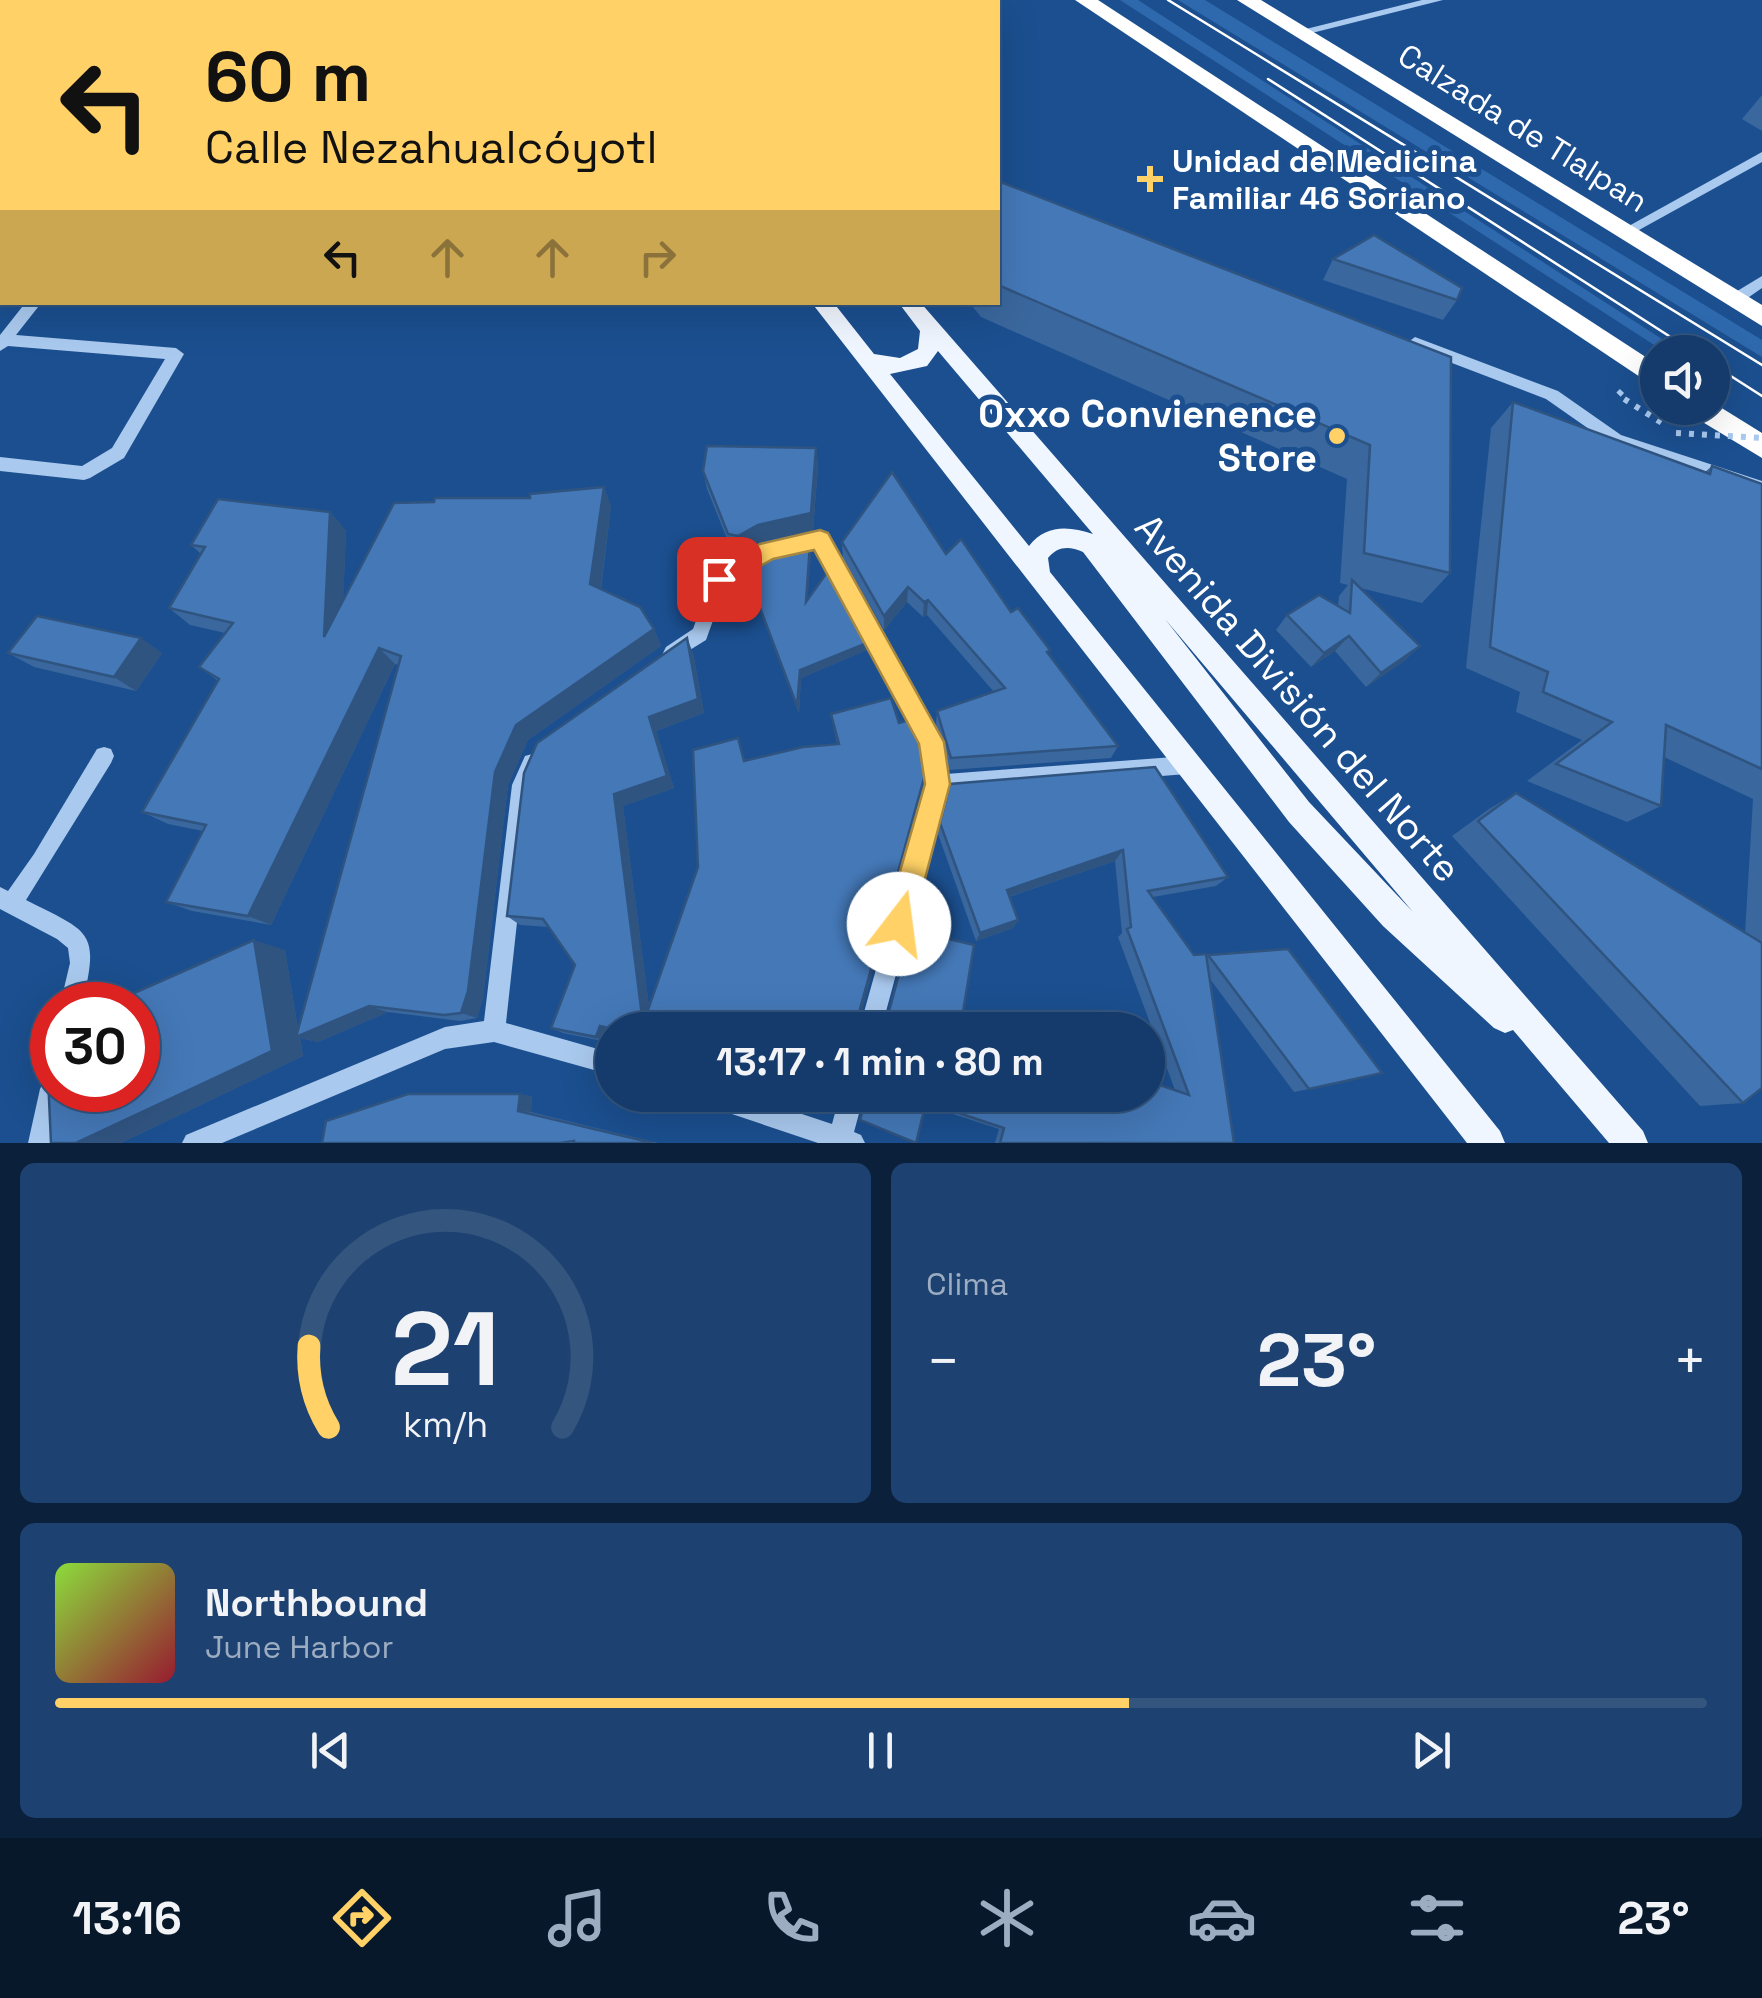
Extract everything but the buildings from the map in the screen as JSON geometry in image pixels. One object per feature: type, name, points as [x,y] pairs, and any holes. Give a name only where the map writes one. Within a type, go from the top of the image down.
[{"type":"highway","points":[[1085,0],[1640,367]]},
{"type":"highway","name":"Calzada de Tlalpan","points":[[1246,0],[1762,317]]},
{"type":"highway","points":[[1728,425],[1762,447]]},
{"type":"main road","points":[[823,305],[1488,1143]]},
{"type":"main road","name":"Avenida División del Norte","points":[[911,305],[1630,1143]]},
{"type":"main road","points":[[865,359],[882,367],[920,361],[929,352],[931,329]]},
{"type":"main road","points":[[1038,576],[1035,557],[1046,542],[1068,536],[1092,545],[1299,812],[1347,867],[1434,952],[1573,1076]]},
{"type":"street","points":[[1300,32],[1437,0]]},
{"type":"street","points":[[1625,232],[1762,156]]},
{"type":"street","points":[[1734,300],[1762,281]]},
{"type":"street","points":[[2,343],[32,305]]},
{"type":"street","points":[[1404,340],[1552,395],[1615,439],[1762,488]]},
{"type":"street","points":[[0,464],[84,472],[118,453],[176,354],[2,343]]},
{"type":"street","points":[[654,664],[700,634],[719,579],[768,551],[820,540],[931,742],[938,784],[875,1012]]},
{"type":"street","points":[[494,1030],[522,786],[538,748]]},
{"type":"street","points":[[77,982],[81,963],[78,942],[5,901],[41,861],[104,756]]},
{"type":"street","points":[[938,784],[1187,765]]},
{"type":"street","points":[[194,1143],[445,1038],[494,1030],[595,1059]]},
{"type":"street","points":[[40,1143],[47,1112]]},
{"type":"street","points":[[762,1112],[847,1140],[850,1112]]},
{"type":"path","points":[[1618,394],[1676,433],[1762,438]]},
{"type":"shaded area","points":[[1120,0],[1138,0],[1656,335],[1640,336]]},
{"type":"shaded area","points":[[1178,0],[1205,0],[1762,340],[1762,357]]},
{"type":"tram line","points":[[1168,0],[1762,365]]},
{"type":"tram line","points":[[1268,79],[1667,335]]},
{"type":"tram line","points":[[1730,376],[1762,396]]},
{"type":"place","name":"Unidad de Medicina Familiar 46 Soriano","points":[[1150,179]]},
{"type":"place","name":"Oxxo Convienence Store","points":[[1337,436]]},
{"type":"route","points":[[719,579],[768,551],[820,540],[931,742],[938,784],[899,924]]}]
